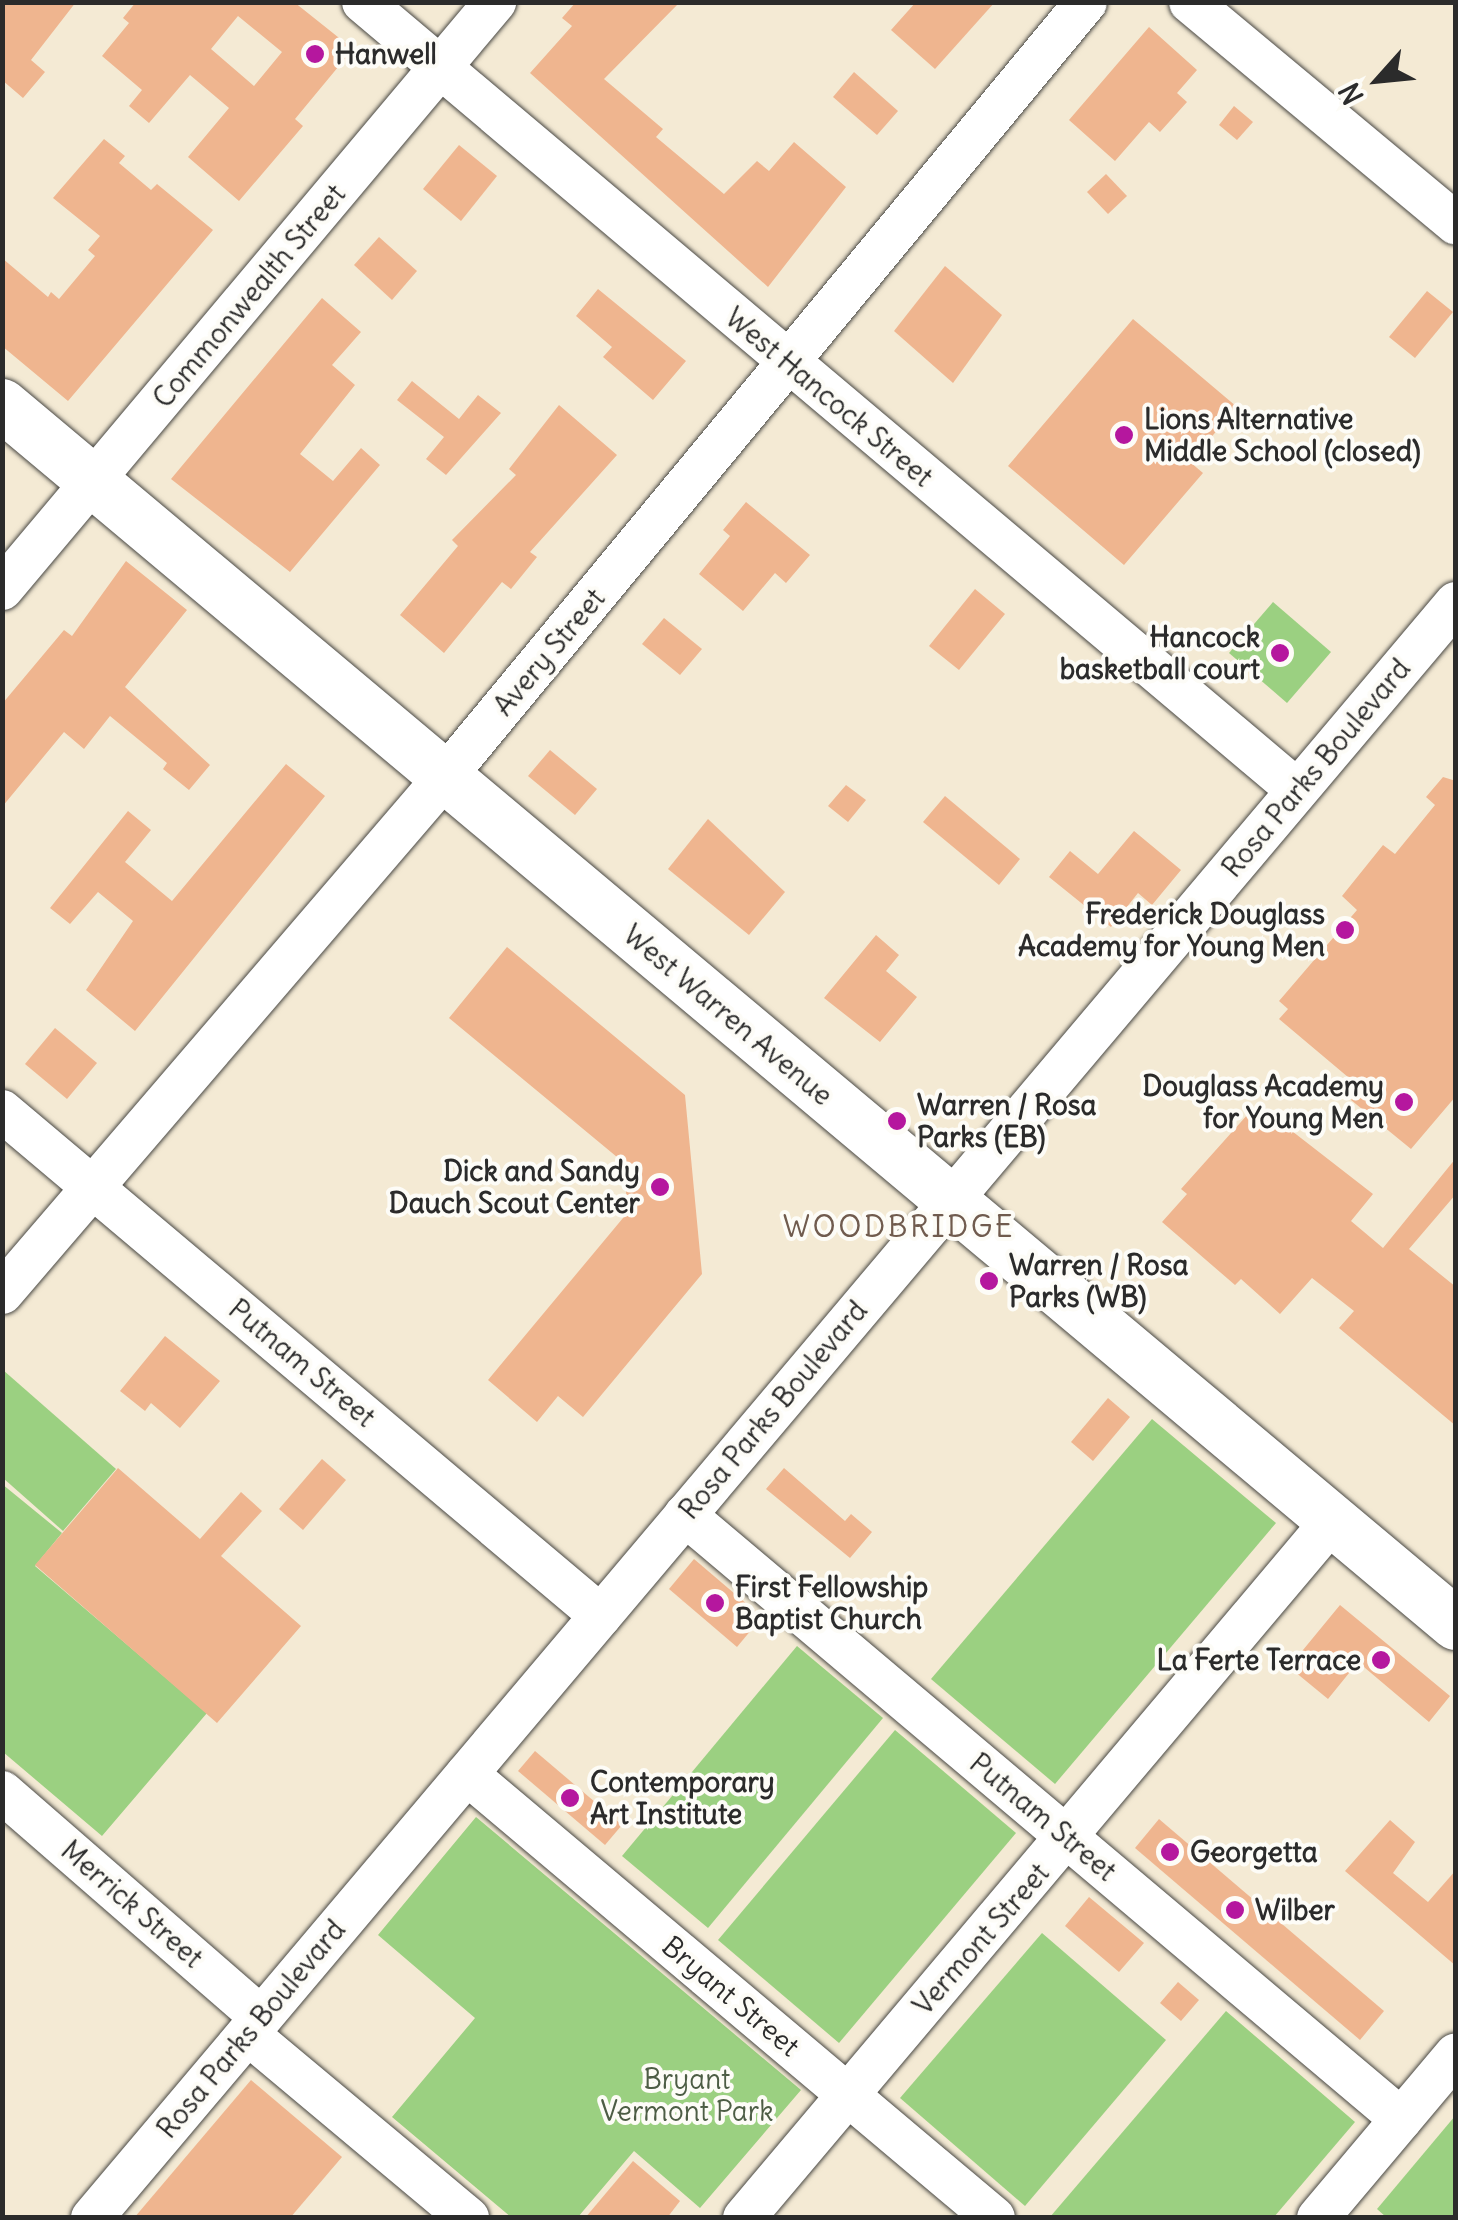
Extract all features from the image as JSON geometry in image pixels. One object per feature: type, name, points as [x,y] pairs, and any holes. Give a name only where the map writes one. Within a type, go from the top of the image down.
[{"type":"main road","name":"West Warren Avenue","points":[[2,405],[1456,1624]]},
{"type":"street","name":"West Hancock Street","points":[[363,2],[1297,790]]},
{"type":"street","name":"Commonwealth Street","points":[[2,589],[495,2]]},
{"type":"street","name":"Avery Street","points":[[2,1293],[444,778],[1086,2]]},
{"type":"street","points":[[1190,2],[1456,224]]},
{"type":"street","name":"Rosa Parks Boulevard","points":[[92,2218],[1456,603]]},
{"type":"street","name":"Putnam Street","points":[[2,1110],[602,1616]]},
{"type":"street","name":"Putnam Street","points":[[686,1515],[1400,2119]]},
{"type":"street","name":"Vermont Street","points":[[744,2218],[1332,1521]]},
{"type":"street","name":"Bryant Street","points":[[468,1774],[994,2218]]},
{"type":"street","name":"Merrick Street","points":[[2,1792],[468,2218]]},
{"type":"street","points":[[1319,2217],[1456,2054]]},
{"type":"green space","name":"Hancock basketball court","points":[[1273,602],[1331,652],[1287,703],[1229,653]]},
{"type":"green space","points":[[3,1370],[116,1469],[63,1531],[3,1478]]},
{"type":"green space","points":[[1152,1419],[1276,1523],[1055,1784],[931,1679]]},
{"type":"green space","points":[[2,1484],[62,1533],[35,1566],[207,1713],[102,1836],[3,1752]]},
{"type":"green space","points":[[797,1646],[883,1718],[708,1928],[622,1856]]},
{"type":"green space","points":[[895,1730],[1016,1833],[839,2043],[718,1940]]},
{"type":"green space","name":"Bryant Vermont Park","points":[[476,1817],[801,2090],[700,2208],[634,2151],[578,2217],[511,2217],[392,2117],[475,2018],[378,1935]]},
{"type":"green space","points":[[1042,1933],[1166,2040],[1025,2206],[900,2098]]},
{"type":"green space","points":[[1226,2011],[1355,2122],[1274,2217],[1050,2217]]},
{"type":"green space","points":[[1455,2116],[1455,2217],[1386,2217],[1377,2209]]},
{"type":"building","points":[[2,2],[76,2],[31,60],[45,72],[23,98],[2,80]]},
{"type":"building","points":[[136,2],[294,2],[353,49],[295,119],[303,126],[239,201],[188,157],[229,108],[190,75],[149,123],[129,106],[142,90],[102,56],[129,23],[123,18]],"holes":[[[238,16],[282,52],[254,86],[211,49]]]},
{"type":"building","points":[[576,2],[680,2],[604,79],[663,129],[656,137],[724,194],[757,161],[769,171],[794,142],[846,187],[768,287],[530,73],[572,26],[562,18]]},
{"type":"building","points":[[916,2],[995,2],[935,69],[891,30]]},
{"type":"building","points":[[1149,27],[1197,70],[1177,93],[1187,102],[1160,132],[1149,122],[1115,161],[1069,120]]},
{"type":"building","points":[[854,72],[898,111],[877,135],[833,97]]},
{"type":"building","points":[[1234,106],[1253,122],[1237,140],[1219,125]]},
{"type":"building","points":[[104,139],[125,156],[119,163],[151,190],[157,184],[213,230],[68,401],[2,346],[2,258],[48,297],[51,292],[59,299],[95,256],[88,250],[100,236],[53,198]]},
{"type":"building","points":[[459,145],[497,176],[461,221],[423,189]]},
{"type":"building","points":[[1106,174],[1127,196],[1108,214],[1087,192]]},
{"type":"building","points":[[379,237],[417,271],[392,300],[354,265]]},
{"type":"building","points":[[945,266],[1002,315],[953,383],[894,331]]},
{"type":"building","points":[[598,289],[686,361],[653,400],[603,357],[612,347],[576,316]]},
{"type":"building","points":[[1427,291],[1453,312],[1415,358],[1389,337]]},
{"type":"building","points":[[322,298],[361,332],[332,365],[355,385],[300,454],[333,481],[361,448],[380,465],[290,572],[171,479]]},
{"type":"building","name":"Lions Alternative Middle School (closed)","points":[[1133,319],[1237,407],[1190,462],[1203,473],[1124,565],[1008,466]]},
{"type":"building","points":[[412,381],[459,419],[478,395],[501,413],[446,475],[426,459],[444,437],[397,400]]},
{"type":"building","points":[[559,405],[617,455],[530,552],[537,557],[511,589],[502,582],[444,653],[400,615],[458,546],[452,540],[516,475],[509,469]]},
{"type":"building","points":[[746,502],[810,555],[786,583],[775,573],[743,611],[699,574],[730,536],[723,530]]},
{"type":"building","points":[[126,561],[187,610],[125,687],[210,765],[189,790],[163,769],[167,763],[110,716],[84,749],[64,732],[2,807],[2,704],[64,630],[72,636]]},
{"type":"building","points":[[975,589],[1005,614],[959,670],[929,646]]},
{"type":"building","points":[[664,618],[702,649],[680,675],[642,644]]},
{"type":"building","points":[[550,750],[597,789],[575,815],[528,776]]},
{"type":"building","points":[[286,764],[325,796],[135,1031],[86,990],[133,921],[98,892],[70,924],[50,908],[128,811],[151,830],[125,862],[172,901]]},
{"type":"building","points":[[1443,777],[1456,781],[1456,1096],[1411,1149],[1351,1100],[1361,1088],[1279,1019],[1288,1009],[1279,1001],[1357,910],[1342,896],[1383,845],[1395,854],[1435,805],[1426,797]]},
{"type":"building","points":[[846,785],[866,800],[848,822],[828,806]]},
{"type":"building","points":[[945,796],[1020,859],[999,885],[923,822]]},
{"type":"building","points":[[708,819],[785,892],[749,935],[668,869]]},
{"type":"building","points":[[1134,831],[1181,870],[1152,905],[1138,893],[1111,927],[1049,877],[1070,851],[1098,874]]},
{"type":"building","points":[[876,935],[899,955],[886,971],[917,997],[880,1042],[824,998]]},
{"type":"building","name":"Dick and Sandy Dauch Scout Center","points":[[507,947],[685,1095],[702,1274],[583,1417],[558,1396],[537,1422],[488,1380],[628,1212],[623,1162],[449,1018]]},
{"type":"building","points":[[55,1028],[97,1063],[67,1099],[25,1064]]},
{"type":"building","points":[[1257,1104],[1373,1194],[1351,1221],[1383,1248],[1456,1158],[1456,1194],[1409,1249],[1456,1287],[1456,1426],[1339,1328],[1354,1311],[1312,1278],[1280,1314],[1241,1279],[1235,1285],[1162,1222],[1187,1194],[1181,1189]]},
{"type":"building","points":[[165,1336],[220,1381],[180,1428],[151,1403],[145,1411],[120,1391]]},
{"type":"building","points":[[1108,1398],[1130,1417],[1093,1461],[1071,1442]]},
{"type":"building","points":[[322,1459],[346,1480],[303,1530],[279,1509]]},
{"type":"building","points":[[118,1468],[200,1539],[241,1492],[262,1511],[221,1556],[301,1626],[217,1723],[35,1565]]},
{"type":"building","points":[[784,1468],[845,1521],[851,1514],[872,1532],[850,1558],[766,1489]]},
{"type":"building","name":"First Fellowship Baptist Church","points":[[694,1559],[762,1617],[737,1647],[669,1589]]},
{"type":"building","name":"La Ferte Terrace","points":[[1340,1605],[1450,1696],[1429,1722],[1358,1662],[1328,1699],[1289,1667]]},
{"type":"building","name":"Contemporary Art Institute","points":[[535,1751],[622,1825],[605,1845],[518,1771]]},
{"type":"building","points":[[1159,1819],[1384,2011],[1360,2040],[1135,1848]]},
{"type":"building","points":[[1390,1820],[1415,1842],[1393,1873],[1428,1902],[1456,1870],[1456,1966],[1345,1871]]},
{"type":"building","points":[[1089,1897],[1144,1943],[1119,1972],[1065,1926]]},
{"type":"building","points":[[1178,1982],[1199,2000],[1181,2021],[1160,2003]]},
{"type":"building","points":[[251,2080],[342,2157],[290,2218],[134,2218]]},
{"type":"building","points":[[633,2161],[680,2201],[667,2218],[585,2218]]},
{"type":"place","name":"Hanwell","points":[[315,54]]},
{"type":"place","name":"Lions Alternative Middle School (closed)","points":[[1124,435]]},
{"type":"place","name":"Hancock basketball court","points":[[1280,653]]},
{"type":"place","name":"Frederick Douglass Academy for Young Men","points":[[1345,930]]},
{"type":"place","name":"Douglass Academy for Young Men","points":[[1404,1102]]},
{"type":"place","name":"Warren / Rosa Parks (EB)","points":[[897,1121]]},
{"type":"place","name":"Dick and Sandy Dauch Scout Center","points":[[660,1187]]},
{"type":"place","name":"Warren / Rosa Parks (WB)","points":[[989,1281]]},
{"type":"place","name":"First Fellowship Baptist Church","points":[[715,1603]]},
{"type":"place","name":"La Ferte Terrace","points":[[1381,1660]]},
{"type":"place","name":"Contemporary Art Institute","points":[[570,1798]]},
{"type":"place","name":"Georgetta","points":[[1170,1852]]},
{"type":"place","name":"Wilber","points":[[1235,1910]]},
{"type":"district","name":"WOODBRIDGE","points":[[899,1226]]}]
